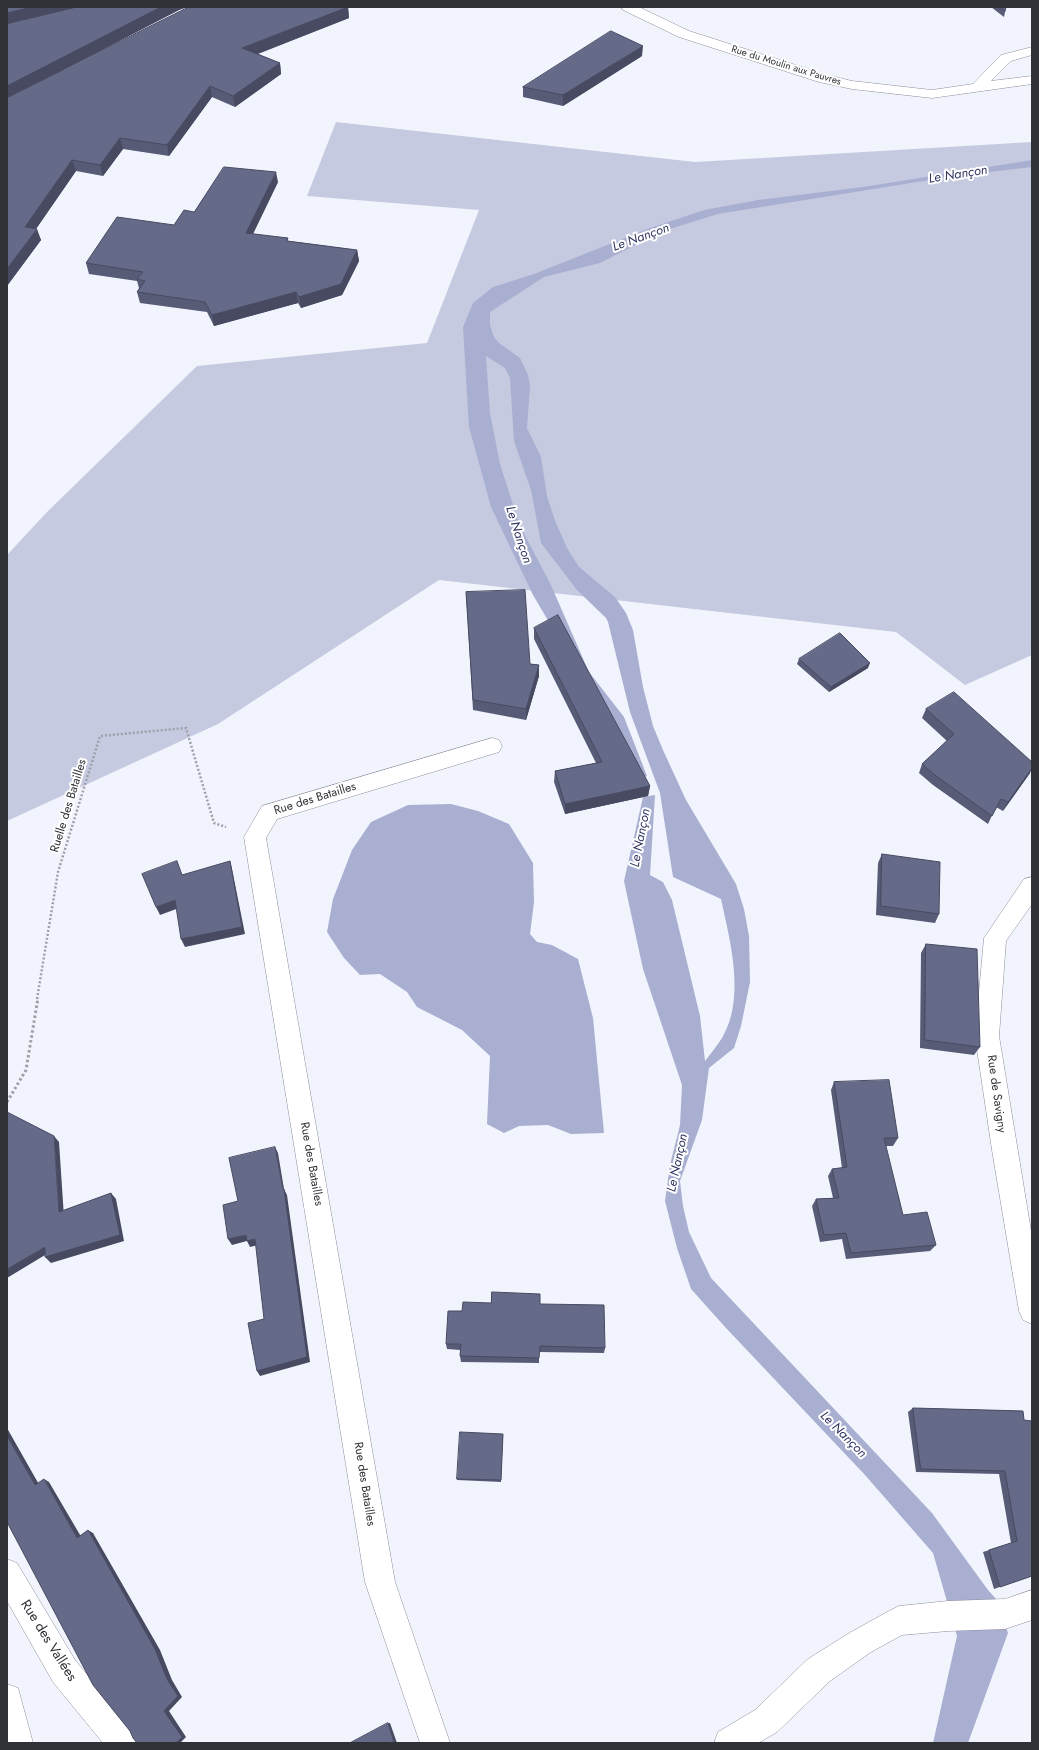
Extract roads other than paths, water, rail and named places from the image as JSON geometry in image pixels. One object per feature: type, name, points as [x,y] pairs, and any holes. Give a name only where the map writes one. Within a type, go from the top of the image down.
[{"type":"street","name":"Rue du Moulin aux Pauvres","points":[[628,7],[684,34],[824,79],[845,84],[932,94],[1032,80]]},
{"type":"street","points":[[976,88],[1006,58],[1032,51]]},
{"type":"street","name":"Rue des Batailles","points":[[434,1743],[380,1582],[255,836],[270,812],[492,746]]},
{"type":"street","name":"Rue de Savigny","points":[[1032,886],[995,938],[987,1036],[1004,1150],[1032,1311]]},
{"type":"street","name":"Rue des Vallées","points":[[7,1573],[64,1671],[123,1743]]},
{"type":"street","points":[[729,1743],[766,1721],[819,1670],[861,1642],[899,1621],[948,1616],[1005,1614],[1032,1606]]},
{"type":"street","points":[[7,1698],[18,1743]]},
{"type":"water","name":"Le Nançon","points":[[1032,160],[1032,167],[955,176],[718,214],[663,231],[600,263],[544,277],[490,312],[490,325],[494,337],[499,343],[520,358],[528,375],[530,386],[527,428],[541,457],[547,496],[554,518],[567,548],[579,567],[615,597],[626,613],[633,630],[643,687],[653,726],[686,800],[736,884],[744,909],[749,936],[750,982],[741,1026],[734,1048],[709,1068],[702,1120],[680,1181],[683,1206],[689,1232],[711,1278],[932,1513],[988,1590],[997,1600],[1008,1633],[968,1743],[933,1743],[957,1636],[933,1553],[865,1475],[691,1289],[677,1248],[665,1201],[670,1165],[680,1125],[682,1085],[643,969],[624,881],[643,797],[655,795],[650,875],[663,882],[672,900],[700,1016],[705,1061],[722,1038],[729,1022],[735,988],[732,951],[721,899],[673,877],[660,793],[630,712],[608,622],[606,618],[577,590],[541,543],[531,490],[514,441],[510,378],[505,368],[486,356],[490,413],[500,464],[520,526],[550,583],[589,672],[624,717],[647,776],[641,778],[533,595],[491,507],[469,427],[463,327],[473,303],[493,287],[534,274],[650,228],[704,210],[758,200],[863,187]]},
{"type":"water","points":[[451,804],[478,811],[509,824],[533,863],[534,902],[530,934],[537,942],[552,945],[578,959],[593,1018],[604,1133],[571,1134],[548,1125],[519,1126],[504,1133],[487,1124],[490,1056],[462,1030],[417,1007],[407,992],[380,974],[360,975],[344,958],[327,932],[333,899],[352,850],[371,822],[408,805]]}]
